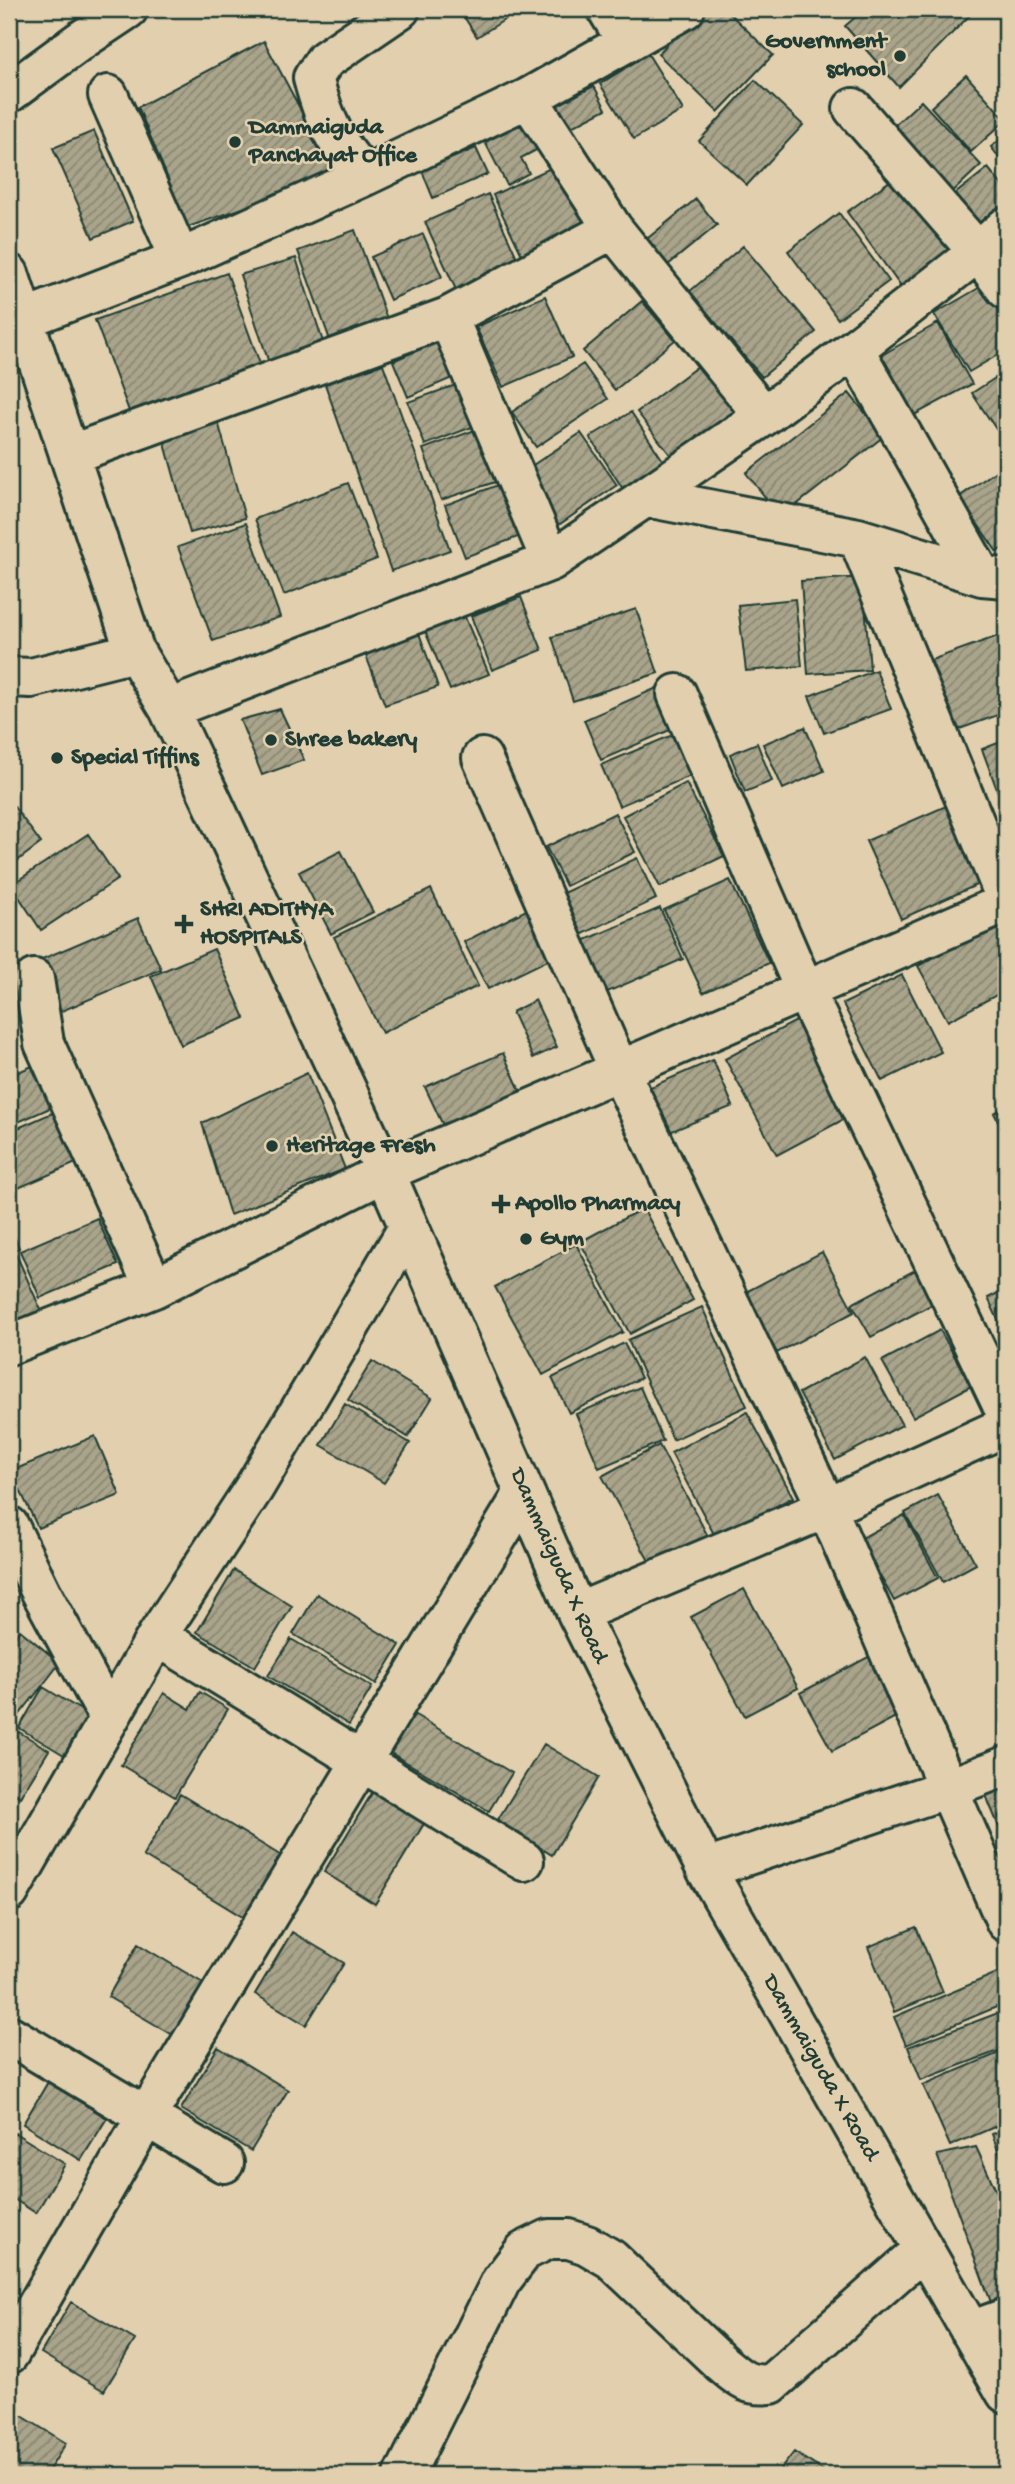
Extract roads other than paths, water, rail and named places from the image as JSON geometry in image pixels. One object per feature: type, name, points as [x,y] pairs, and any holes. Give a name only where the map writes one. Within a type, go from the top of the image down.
[{"type":"street","points":[[9,93],[128,9]]},
{"type":"street","points":[[365,176],[341,150],[323,115],[313,78],[325,61],[400,9]]},
{"type":"street","points":[[607,9],[627,42]]},
{"type":"street","points":[[24,319],[180,259],[365,176],[528,98],[685,9]]},
{"type":"street","points":[[108,95],[180,259]]},
{"type":"street","points":[[528,98],[613,229],[764,416]]},
{"type":"street","points":[[853,108],[978,252],[1006,289]]},
{"type":"street","points":[[169,709],[551,561],[764,416],[854,349],[1006,227]]},
{"type":"street","points":[[69,455],[448,317],[613,229]]},
{"type":"street","name":"Dammaiguda X Road","points":[[9,274],[135,652],[169,709],[385,1172],[577,1613],[706,1869],[1006,2393]]},
{"type":"street","points":[[448,317],[551,561]]},
{"type":"street","points":[[854,349],[994,577]]},
{"type":"street","points":[[646,497],[858,538],[994,577]]},
{"type":"street","points":[[9,1345],[154,1288],[385,1172],[620,1072],[1006,901],[858,538]]},
{"type":"street","points":[[9,677],[31,678],[135,652]]},
{"type":"street","points":[[677,694],[805,991],[1006,1413]]},
{"type":"street","points":[[482,758],[620,1072],[827,1508],[1006,1922]]},
{"type":"street","points":[[34,979],[44,1043],[154,1288]]},
{"type":"street","points":[[9,1892],[157,1636],[254,1488],[408,1228]]},
{"type":"street","points":[[577,1613],[827,1508],[1006,1426]]},
{"type":"street","points":[[9,2354],[146,2117],[524,1493]]},
{"type":"street","points":[[9,1526],[41,1592],[109,1718]]},
{"type":"street","points":[[157,1636],[524,1861]]},
{"type":"street","points":[[706,1869],[949,1788],[1006,1766]]},
{"type":"street","points":[[9,2035],[224,2163]]},
{"type":"street","points":[[404,2475],[501,2281],[523,2251],[549,2239],[569,2239],[587,2245],[611,2259],[721,2363],[737,2377],[754,2386],[771,2384],[923,2250]]},
{"type":"street","points":[[970,2331],[1006,2318]]},
{"type":"place","name":"Government school","points":[[900,56]]},
{"type":"place","name":"Dammaiguda Panchayat Office","points":[[235,142]]},
{"type":"place","name":"Shree bakery","points":[[271,740]]},
{"type":"place","name":"Special Tiffins","points":[[57,758]]},
{"type":"place","name":"SHRI ADITHYA HOSPITALS","points":[[184,924]]},
{"type":"place","name":"Heritage Fresh","points":[[272,1146]]},
{"type":"place","name":"Apollo Pharmacy","points":[[501,1204]]},
{"type":"place","name":"Gym","points":[[526,1239]]}]
